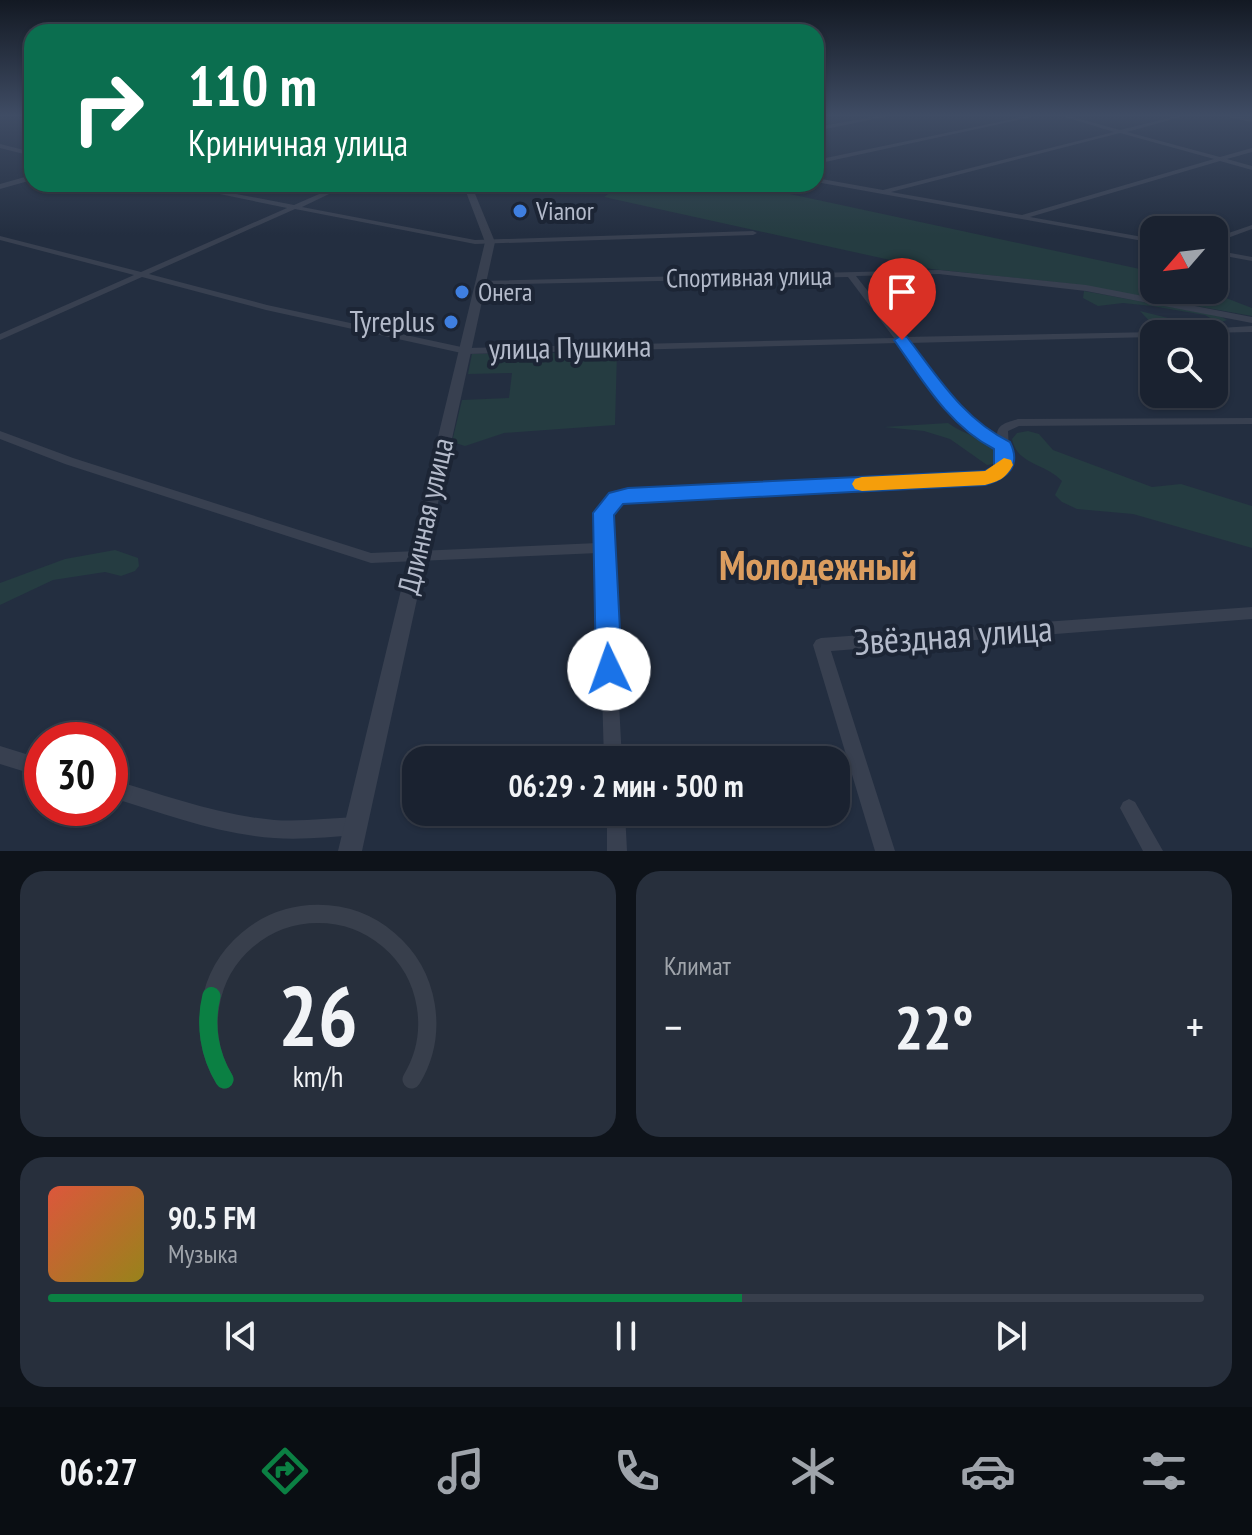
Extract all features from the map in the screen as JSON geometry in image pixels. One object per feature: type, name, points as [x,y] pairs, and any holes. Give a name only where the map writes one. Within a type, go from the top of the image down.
[{"type":"street","points":[[824,160],[846,156]]},
{"type":"street","points":[[882,192],[1026,156]]},
{"type":"street","points":[[1207,156],[1252,168]]},
{"type":"street","points":[[1020,218],[1231,156]]},
{"type":"street","points":[[0,187],[24,180]]},
{"type":"street","points":[[824,181],[1140,239]]},
{"type":"street","points":[[216,192],[466,241],[753,233]]},
{"type":"street","points":[[0,337],[329,192]]},
{"type":"street","points":[[470,192],[490,242]]},
{"type":"street","points":[[1228,236],[1252,227]]},
{"type":"street","name":"улица Пушкина","points":[[0,238],[281,311],[466,351],[1140,334]]},
{"type":"street","name":"Длинная улица","points":[[350,851],[490,242]]},
{"type":"street","points":[[1228,255],[1252,259]]},
{"type":"street","name":"Спортивная улица","points":[[482,283],[939,272],[1113,292],[1252,320]]},
{"type":"street","points":[[851,275],[958,415],[980,435],[1003,446]]},
{"type":"street","name":"улица Пушкина","points":[[1228,330],[1252,329]]},
{"type":"street","points":[[612,746],[603,513],[616,498],[985,478],[996,475],[1003,468],[1006,459],[1002,431],[1018,423],[1252,421]]},
{"type":"street","points":[[0,435],[69,461],[347,551],[386,559],[603,548]]},
{"type":"street","name":"Звёздная улица","points":[[885,851],[821,645],[1252,613]]},
{"type":"street","points":[[0,755],[24,762]]},
{"type":"street","points":[[128,794],[211,819],[251,827],[356,826]]},
{"type":"street","points":[[1129,808],[1153,851]]},
{"type":"street","points":[[616,826],[617,851]]},
{"type":"green space","points":[[611,192],[780,192],[1140,269],[1140,296],[1073,284],[931,269],[604,197]]},
{"type":"green space","points":[[1084,291],[1140,301],[1140,304],[1220,316],[1227,320],[1214,320],[1205,315],[1152,306],[1123,303],[1098,306],[1083,298]]},
{"type":"green space","points":[[1228,299],[1252,308],[1252,316],[1185,304],[1228,304]]},
{"type":"green space","points":[[1140,311],[1172,319],[1198,320],[1149,320]]},
{"type":"green space","points":[[617,352],[615,425],[504,433],[465,446],[452,442],[462,400],[509,398],[512,373],[468,374],[472,354]]},
{"type":"green space","points":[[948,423],[998,449],[999,463],[987,465],[950,439],[924,431],[884,427]]},
{"type":"green space","points":[[1028,431],[1039,434],[1053,450],[1152,487],[1181,484],[1252,506],[1252,548],[1133,514],[1077,509],[1062,502],[1055,495],[1062,481],[1026,459],[1015,448],[1012,439],[1017,433]]},
{"type":"green space","points":[[115,550],[138,558],[139,566],[135,571],[121,576],[105,572],[53,580],[0,605],[0,583],[65,559]]},
{"type":"slow traffic","points":[[862,484],[985,478],[996,475],[1004,465]]},
{"type":"place","name":"Vianor","points":[[520,211]]},
{"type":"place","name":"Онега","points":[[462,292]]},
{"type":"place","name":"Tyreplus","points":[[451,322]]},
{"type":"district","name":"Молодежный","points":[[818,566]]},
{"type":"route","points":[[609,669],[603,513],[616,498],[985,478],[996,475],[1003,468],[1006,459],[1003,446],[980,435],[958,415],[902,340]]}]
